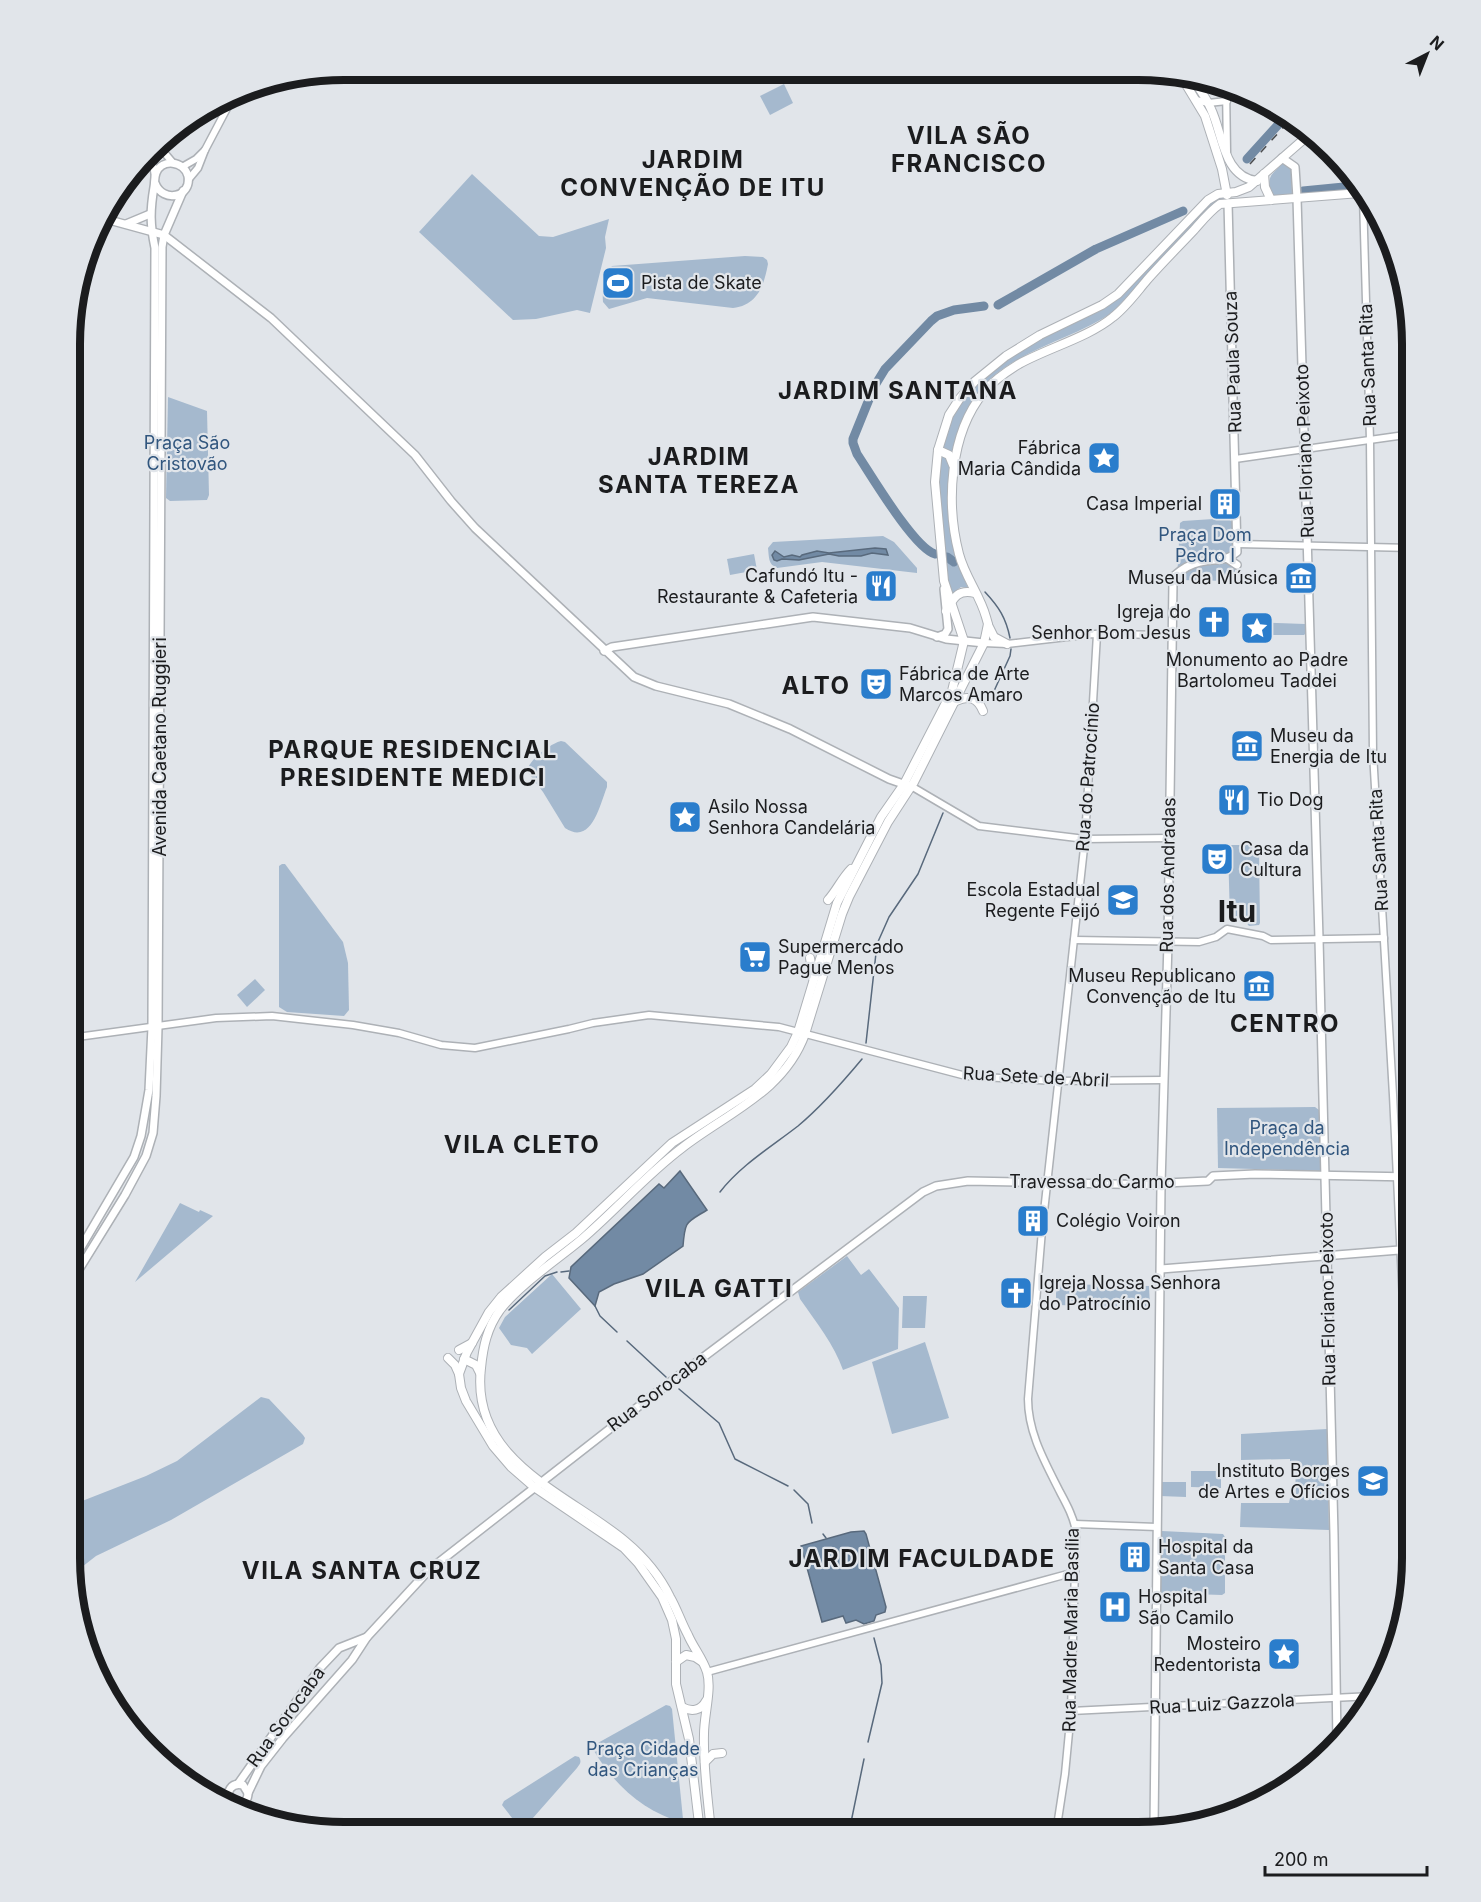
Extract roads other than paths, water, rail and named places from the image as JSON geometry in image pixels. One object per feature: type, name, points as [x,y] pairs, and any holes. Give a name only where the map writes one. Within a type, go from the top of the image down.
[{"type":"main road","points":[[1186,85],[1205,116],[1222,169],[1228,203]]},
{"type":"main road","points":[[1198,87],[1208,103],[1227,156],[1236,171],[1247,179],[1257,181]]},
{"type":"main road","points":[[937,637],[945,634],[948,629],[935,488],[938,450],[946,423],[954,407],[982,373],[1006,356],[1040,335],[1112,299],[1131,282],[1208,200],[1218,194],[1236,192],[1249,187],[1304,139]]},
{"type":"main road","name":"Rua Floriano Peixoto","points":[[1282,158],[1295,167],[1297,198],[1319,939],[1334,1535],[1336,1732]]},
{"type":"main road","points":[[173,163],[182,167],[187,173],[188,180],[184,190],[174,196],[161,192],[155,181],[159,168],[173,163]]},
{"type":"main road","points":[[1264,174],[1265,187],[1271,200]]},
{"type":"main road","name":"Avenida Caetano Ruggieri","points":[[80,1268],[146,1156],[153,1133],[156,1095],[155,248],[150,214],[155,181]]},
{"type":"main road","name":"Avenida Caetano Ruggieri","points":[[80,1249],[134,1157],[141,1136],[149,1090],[155,1027],[162,259],[164,235],[184,190]]},
{"type":"main road","points":[[1007,644],[994,637],[984,610],[963,568],[955,535],[952,501],[954,467],[968,418],[977,401],[992,384],[1019,364],[1095,329],[1114,317],[1220,204],[1356,195]]},
{"type":"main road","name":"Rua Paula Souza","points":[[1228,203],[1237,548]]},
{"type":"main road","points":[[126,225],[150,214]]},
{"type":"main road","points":[[110,220],[164,235],[292,336],[416,454],[451,501],[475,528],[634,677],[656,686],[739,708],[790,729],[889,779],[908,785]]},
{"type":"main road","points":[[938,450],[949,455],[954,467]]},
{"type":"main road","points":[[1237,548],[1228,559],[1237,565]]},
{"type":"main road","name":"Rua dos Andradas","points":[[1154,1822],[1161,1185],[1168,942],[1173,576],[1197,562],[1228,559]]},
{"type":"main road","points":[[459,1374],[464,1359],[489,1312],[501,1297],[545,1257],[576,1233],[672,1143],[755,1089],[778,1065],[802,1033],[813,981],[837,903],[882,817],[908,785],[949,700],[964,641],[944,581]]},
{"type":"main road","points":[[946,611],[962,591],[975,592]]},
{"type":"main road","points":[[604,651],[612,647],[813,617],[910,628],[937,637],[984,643]]},
{"type":"main road","points":[[710,1822],[704,1735],[708,1696],[707,1672],[670,1595],[639,1553],[614,1532],[536,1485],[498,1439],[480,1400],[480,1372],[486,1336],[495,1318],[508,1302],[550,1263],[583,1238],[678,1150],[766,1090],[795,1057],[849,897],[908,785],[956,701],[984,643],[988,624]]},
{"type":"main road","points":[[956,701],[972,698],[978,701],[983,711]]},
{"type":"main road","points":[[828,900],[835,893],[844,876],[857,864]]},
{"type":"main road","points":[[810,958],[813,981]]},
{"type":"main road","points":[[1325,1175],[1402,1177]]},
{"type":"main road","name":"Travessa do Carmo","points":[[968,1181],[1161,1185],[1208,1181],[1213,1176],[1325,1175]]},
{"type":"main road","name":"Rua Sorocaba","points":[[244,1802],[261,1766],[352,1660],[368,1637],[429,1570],[536,1485],[923,1192],[936,1186],[968,1181]]},
{"type":"main road","points":[[1161,1269],[1400,1250]]},
{"type":"main road","points":[[459,1350],[473,1342]]},
{"type":"main road","points":[[448,1358],[455,1365],[459,1374],[463,1395],[494,1446],[511,1467],[616,1542],[638,1563],[655,1586],[672,1620],[676,1639],[676,1684],[689,1739],[699,1822]]},
{"type":"main road","points":[[464,1359],[474,1363],[480,1372]]},
{"type":"main road","name":"Rua Sorocaba","points":[[228,1792],[232,1786],[238,1784],[320,1668],[339,1648],[368,1637]]},
{"type":"main road","points":[[676,1662],[686,1655],[702,1662]]},
{"type":"main road","points":[[682,1707],[696,1710],[704,1705],[708,1696]]},
{"type":"main road","points":[[705,1762],[712,1754],[722,1753]]},
{"type":"main road","points":[[238,1784],[246,1788],[248,1793]]},
{"type":"main road","points":[[225,1794],[228,1792],[229,1796]]},
{"type":"street","points":[[1227,96],[1227,156]]},
{"type":"street","points":[[1196,100],[1208,103],[1227,101]]},
{"type":"street","points":[[188,180],[198,168],[228,107]]},
{"type":"street","points":[[182,167],[196,159],[205,150]]},
{"type":"street","points":[[163,151],[173,163]]},
{"type":"street","points":[[152,162],[155,181]]},
{"type":"street","name":"Rua Santa Rita","points":[[1361,204],[1370,440],[1373,753],[1402,1286]]},
{"type":"street","points":[[1235,459],[1402,435]]},
{"type":"street","points":[[1237,548],[1308,546],[1402,549]]},
{"type":"street","points":[[984,643],[1007,644],[1096,634],[1172,635]]},
{"type":"street","name":"Rua do Patrocínio","points":[[1037,1278],[1085,839],[1096,634]]},
{"type":"street","points":[[908,785],[979,826],[1085,839],[1169,838]]},
{"type":"street","points":[[1074,940],[1204,941],[1216,937],[1227,929],[1263,936],[1271,940],[1384,938]]},
{"type":"street","name":"Rua Sete de Abril","points":[[80,1037],[216,1018],[272,1016],[352,1025],[399,1033],[441,1045],[475,1048],[593,1023],[650,1015],[779,1027],[966,1076],[1059,1081],[1164,1080]]},
{"type":"street","name":"Rua Madre Maria Basília","points":[[1037,1278],[1028,1399],[1029,1417],[1035,1439],[1075,1524],[1071,1711],[1057,1822]]},
{"type":"street","points":[[1075,1524],[1157,1527]]},
{"type":"street","points":[[707,1672],[1075,1572]]},
{"type":"street","name":"Rua Luiz Gazzola","points":[[1071,1711],[1362,1697]]},
{"type":"waterway","points":[[1247,159],[1281,122]]},
{"type":"waterway","points":[[1303,191],[1349,186]]},
{"type":"waterway","points":[[998,305],[1096,249],[1183,211]]},
{"type":"waterway","points":[[935,554],[916,539],[893,510],[857,454],[853,439],[874,387],[885,369],[931,321],[937,316],[954,310],[984,306]]},
{"type":"waterway","points":[[947,557],[954,562]]},
{"type":"waterway","points":[[985,592],[1001,613],[1010,638]]},
{"type":"waterway","points":[[989,702],[1011,649]]},
{"type":"waterway","points":[[866,1043],[877,944],[889,917],[918,874],[943,813]]},
{"type":"waterway","points":[[720,1192],[747,1165],[798,1126],[862,1059]]},
{"type":"waterway","points":[[561,1272],[569,1271]]},
{"type":"waterway","points":[[509,1310],[545,1276],[557,1272]]},
{"type":"waterway","points":[[595,1306],[600,1316],[617,1332]]},
{"type":"waterway","points":[[627,1341],[666,1377]]},
{"type":"waterway","points":[[679,1389],[719,1423],[735,1459],[788,1486]]},
{"type":"waterway","points":[[794,1490],[808,1504],[812,1523]]},
{"type":"waterway","points":[[823,1534],[826,1538]]},
{"type":"waterway","points":[[868,1742],[882,1683],[881,1665],[874,1638]]},
{"type":"waterway","points":[[851,1822],[864,1759]]},
{"type":"railway","points":[[1250,164],[1286,125]]},
{"type":"place","name":"Pista de Skate","points":[[618,283]]},
{"type":"place","name":"Fábrica Maria Cândida","points":[[1104,458]]},
{"type":"place","name":"Casa Imperial","points":[[1225,504]]},
{"type":"place","name":"Museu da Música","points":[[1301,578]]},
{"type":"place","name":"Cafundó Itu - Restaurante & Cafeteria","points":[[881,586]]},
{"type":"place","name":"Igreja do Senhor Bom Jesus","points":[[1214,622]]},
{"type":"place","name":"Monumento ao Padre Bartolomeu Taddei","points":[[1257,628]]},
{"type":"place","name":"Fábrica de Arte Marcos Amaro","points":[[876,684]]},
{"type":"place","name":"Museu da Energia de Itu","points":[[1247,746]]},
{"type":"place","name":"Tio Dog","points":[[1234,800]]},
{"type":"place","name":"Asilo Nossa Senhora Candelária","points":[[685,817]]},
{"type":"place","name":"Casa da Cultura","points":[[1217,859]]},
{"type":"place","name":"Escola Estadual Regente Feijó","points":[[1123,900]]},
{"type":"place","name":"Supermercado Pague Menos","points":[[755,957]]},
{"type":"place","name":"Museu Republicano Convenção de Itu","points":[[1259,986]]},
{"type":"place","name":"Colégio Voiron","points":[[1033,1221]]},
{"type":"place","name":"Igreja Nossa Senhora do Patrocínio","points":[[1016,1293]]},
{"type":"place","name":"Instituto Borges de Artes e Ofícios","points":[[1373,1481]]},
{"type":"place","name":"Hospital da Santa Casa","points":[[1135,1557]]},
{"type":"place","name":"Hospital São Camilo","points":[[1115,1607]]},
{"type":"place","name":"Mosteiro Redentorista","points":[[1284,1654]]},
{"type":"district","name":"VILA SÃO FRANCISCO","points":[[969,150]]},
{"type":"district","name":"JARDIM CONVENÇÃO DE ITU","points":[[693,174]]},
{"type":"district","name":"JARDIM SANTANA","points":[[898,391]]},
{"type":"district","name":"JARDIM SANTA TEREZA","points":[[699,471]]},
{"type":"district","name":"ALTO","points":[[816,686]]},
{"type":"district","name":"PARQUE RESIDENCIAL PRESIDENTE MEDICI","points":[[413,764]]},
{"type":"district","name":"Itu","points":[[1237,912]]},
{"type":"district","name":"CENTRO","points":[[1285,1024]]},
{"type":"district","name":"VILA CLETO","points":[[522,1145]]},
{"type":"district","name":"VILA GATTI","points":[[719,1289]]},
{"type":"district","name":"JARDIM FACULDADE","points":[[922,1559]]},
{"type":"district","name":"VILA SANTA CRUZ","points":[[362,1571]]},
{"type":"park label","name":"Praça São Cristovão","points":[[187,453]]},
{"type":"park label","name":"Praça Dom Pedro I","points":[[1205,545]]},
{"type":"park label","name":"Praça da Independência","points":[[1287,1138]]},
{"type":"park label","name":"Praça Cidade das Crianças","points":[[643,1759]]}]
